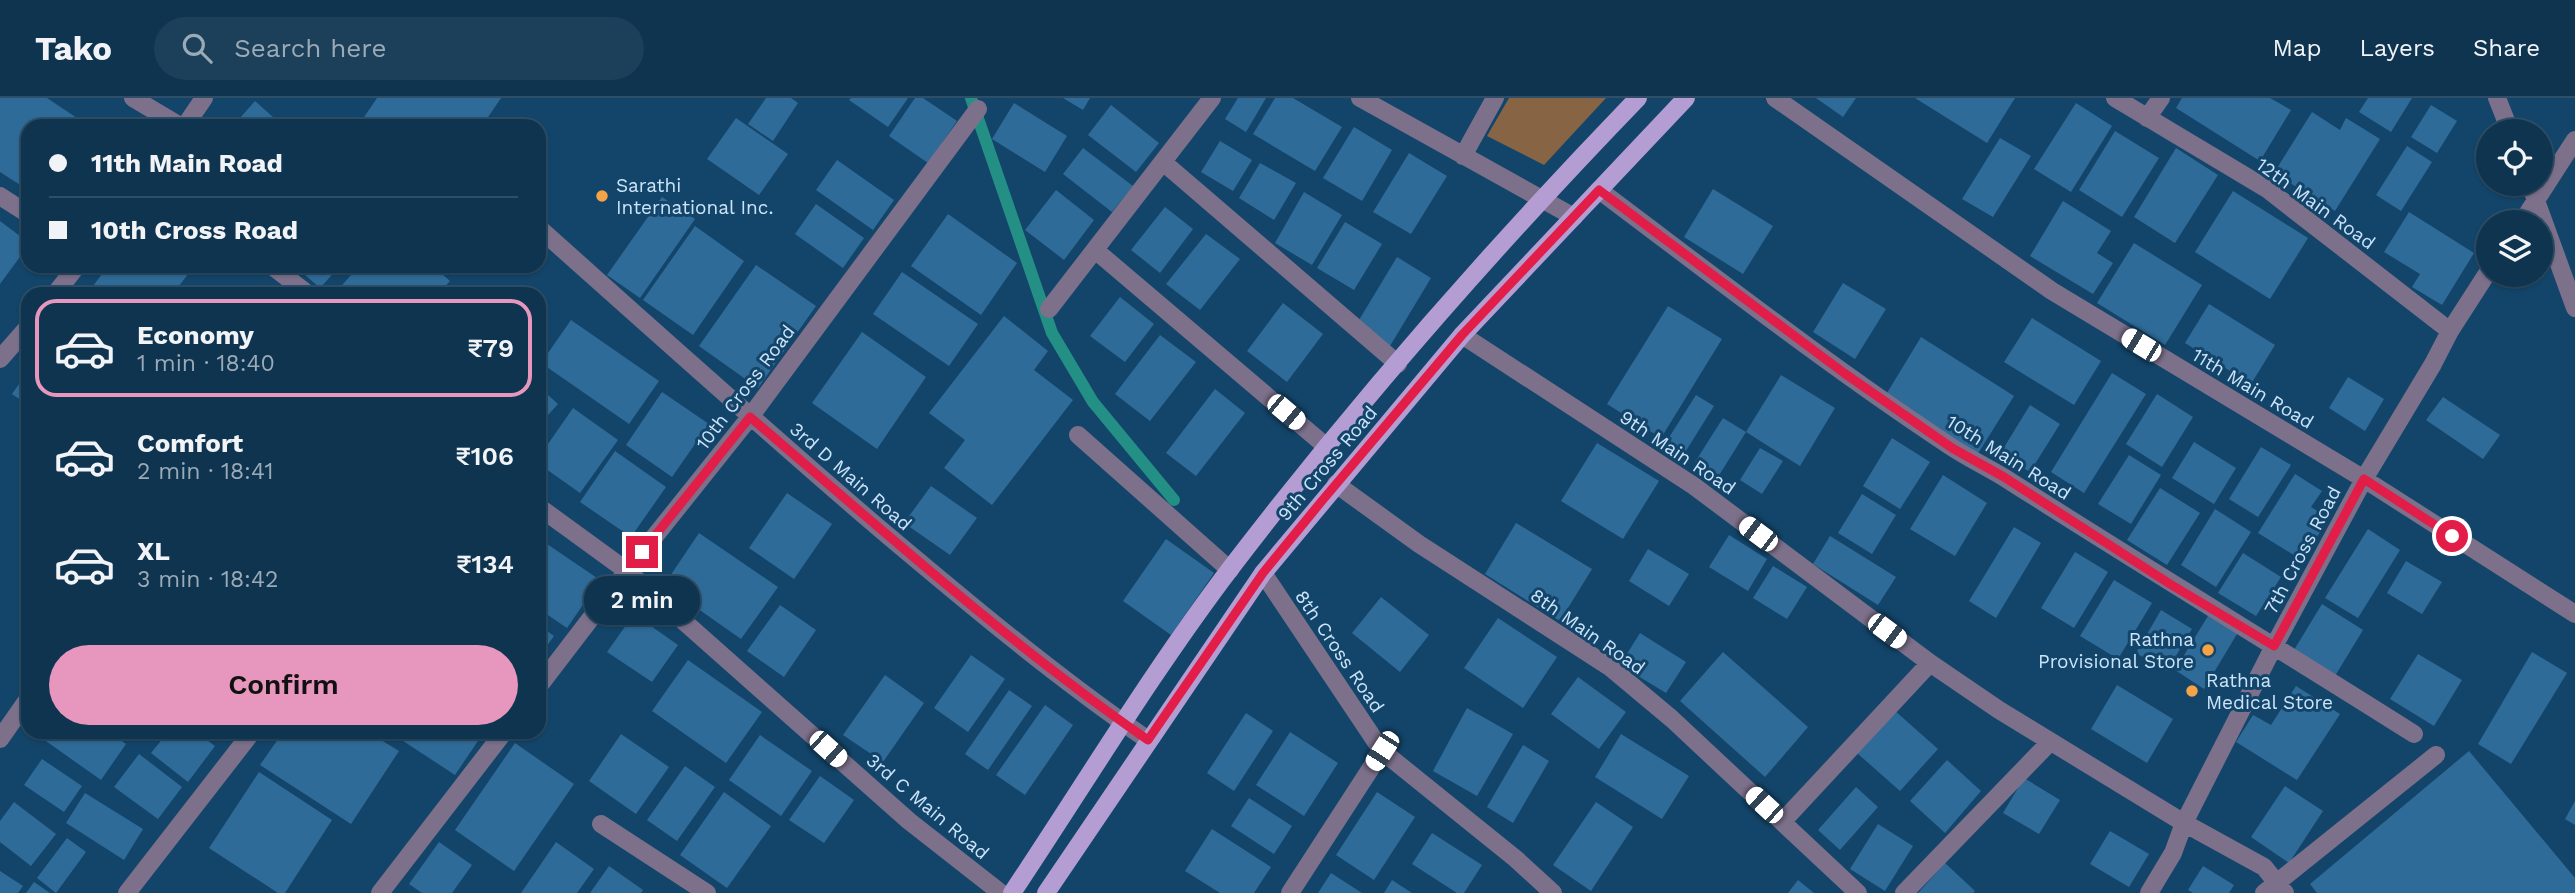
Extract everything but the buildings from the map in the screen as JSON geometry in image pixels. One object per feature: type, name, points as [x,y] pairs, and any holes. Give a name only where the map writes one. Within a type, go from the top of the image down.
[{"type":"main road","name":"9th Cross Road","points":[[1012,893],[1230,570],[1398,364],[1541,199],[1638,98]]},
{"type":"main road","name":"9th Cross Road","points":[[1046,893],[1263,573],[1462,335],[1686,98]]},
{"type":"street","points":[[133,98],[170,119]]},
{"type":"street","points":[[188,119],[204,98]]},
{"type":"street","points":[[1049,309],[1212,98]]},
{"type":"street","points":[[1360,98],[1574,217]]},
{"type":"street","points":[[1463,156],[1496,98]]},
{"type":"street","name":"11th Main Road","points":[[1775,98],[2052,292],[2364,479],[2575,614]]},
{"type":"street","name":"12th Main Road","points":[[2115,98],[2267,189],[2450,331]]},
{"type":"street","points":[[2147,118],[2161,98]]},
{"type":"street","points":[[2496,100],[2505,119]]},
{"type":"street","name":"10th Cross Road","points":[[546,677],[626,571],[750,417],[978,109]]},
{"type":"street","points":[[2553,168],[2575,140]]},
{"type":"street","points":[[1163,162],[1398,364]]},
{"type":"street","name":"10th Main Road","points":[[1599,190],[1844,373],[1952,448],[2004,477],[2170,584],[2414,734]]},
{"type":"street","points":[[0,196],[21,210]]},
{"type":"street","points":[[2535,196],[2575,308]]},
{"type":"street","name":"3rd D Main Road","points":[[546,234],[750,417],[939,578],[1086,696],[1148,740]]},
{"type":"street","points":[[1096,250],[1328,448]]},
{"type":"street","points":[[60,287],[72,273]]},
{"type":"street","points":[[281,273],[299,287]]},
{"type":"street","name":"7th Cross Road","points":[[2149,893],[2173,853],[2184,823],[2274,646],[2364,479],[2478,287]]},
{"type":"street","points":[[0,359],[21,335]]},
{"type":"street","name":"9th Main Road","points":[[1462,335],[1694,486],[1930,663],[2050,742],[2184,823],[2264,867],[2275,889]]},
{"type":"street","points":[[1078,435],[1230,570]]},
{"type":"street","name":"8th Main Road","points":[[1336,484],[1419,544],[1611,668],[1672,719],[1858,893]]},
{"type":"street","name":"3rd C Main Road","points":[[546,512],[626,571],[909,821],[1001,893]]},
{"type":"street","name":"8th Cross Road","points":[[1263,573],[1382,751],[1516,859],[1553,893]]},
{"type":"street","points":[[1782,822],[1930,663]]},
{"type":"street","points":[[0,739],[21,709]]},
{"type":"street","points":[[127,893],[247,739]]},
{"type":"street","points":[[380,893],[499,739]]},
{"type":"street","points":[[1904,893],[2050,742]]},
{"type":"street","points":[[1290,893],[1382,751]]},
{"type":"street","points":[[2275,889],[2436,755]]},
{"type":"street","points":[[601,824],[707,893]]},
{"type":"shaded area","points":[[1509,98],[1606,98],[1544,165],[1487,136]]},
{"type":"waterway","points":[[971,98],[1052,333],[1093,402],[1174,500]]},
{"type":"place","name":"Sarathi International Inc.","points":[[602,196]]},
{"type":"place","name":"Rathna Provisional Store","points":[[2208,650]]},
{"type":"place","name":"Rathna Medical Store","points":[[2192,691]]},
{"type":"route","points":[[642,552],[750,417],[939,578],[1086,696],[1148,740],[1263,573],[1321,502],[1462,335],[1599,190],[1844,373],[1952,448],[2004,477],[2170,584],[2274,646],[2364,479],[2452,536]]}]
